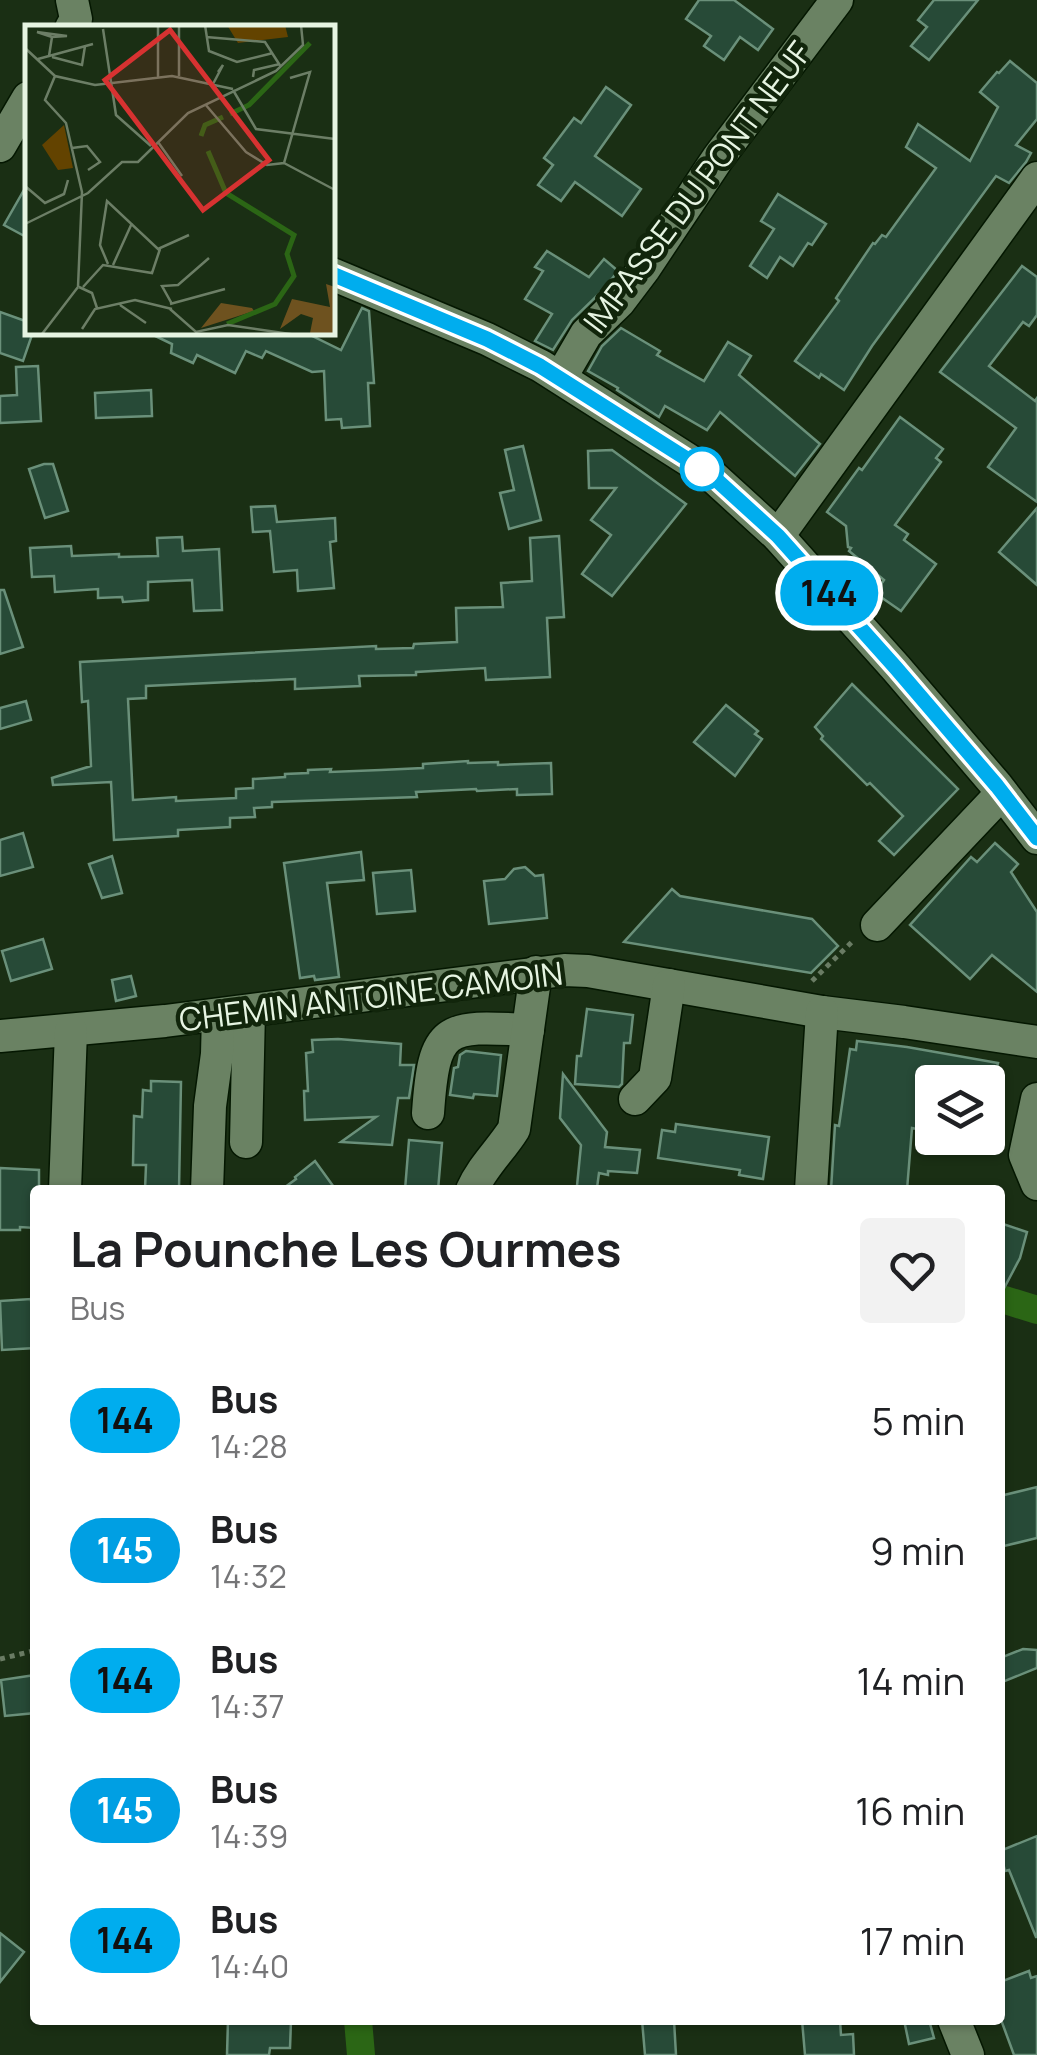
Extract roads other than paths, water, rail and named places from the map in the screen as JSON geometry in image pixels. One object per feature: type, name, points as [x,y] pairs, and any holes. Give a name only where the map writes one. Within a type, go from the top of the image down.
[{"type":"street","points":[[72,0],[76,19],[73,25]]},
{"type":"street","name":"IMPASSE DU PONT NEUF","points":[[560,376],[586,334],[619,302],[644,269],[718,158],[837,0]]},
{"type":"street","points":[[0,146],[18,111]]},
{"type":"street","points":[[778,536],[1036,180]]},
{"type":"street","points":[[335,275],[487,339],[560,376],[709,473],[778,536],[896,668],[1037,838]]},
{"type":"street","points":[[877,925],[1002,793]]},
{"type":"street","name":"CHEMIN ANTOINE CAMOIN","points":[[0,1036],[233,1012],[536,972],[588,971],[813,1010],[1037,1042]]},
{"type":"street","points":[[474,1185],[514,1129],[536,972]]},
{"type":"street","points":[[634,1099],[654,1078],[669,985]]},
{"type":"street","points":[[811,1185],[813,1010]]},
{"type":"street","points":[[233,1012],[246,1142]]},
{"type":"street","points":[[207,1185],[210,1106],[217,1054],[233,1012]]},
{"type":"street","points":[[428,1114],[431,1067],[442,1042],[475,1027],[528,1030]]},
{"type":"street","points":[[65,1185],[71,1031]]},
{"type":"street","points":[[1037,1099],[1025,1154],[1037,1184]]},
{"type":"street","points":[[956,2025],[968,2055]]},
{"type":"waterway","points":[[1005,1300],[1037,1310]]},
{"type":"waterway","points":[[358,2025],[361,2055]]}]
